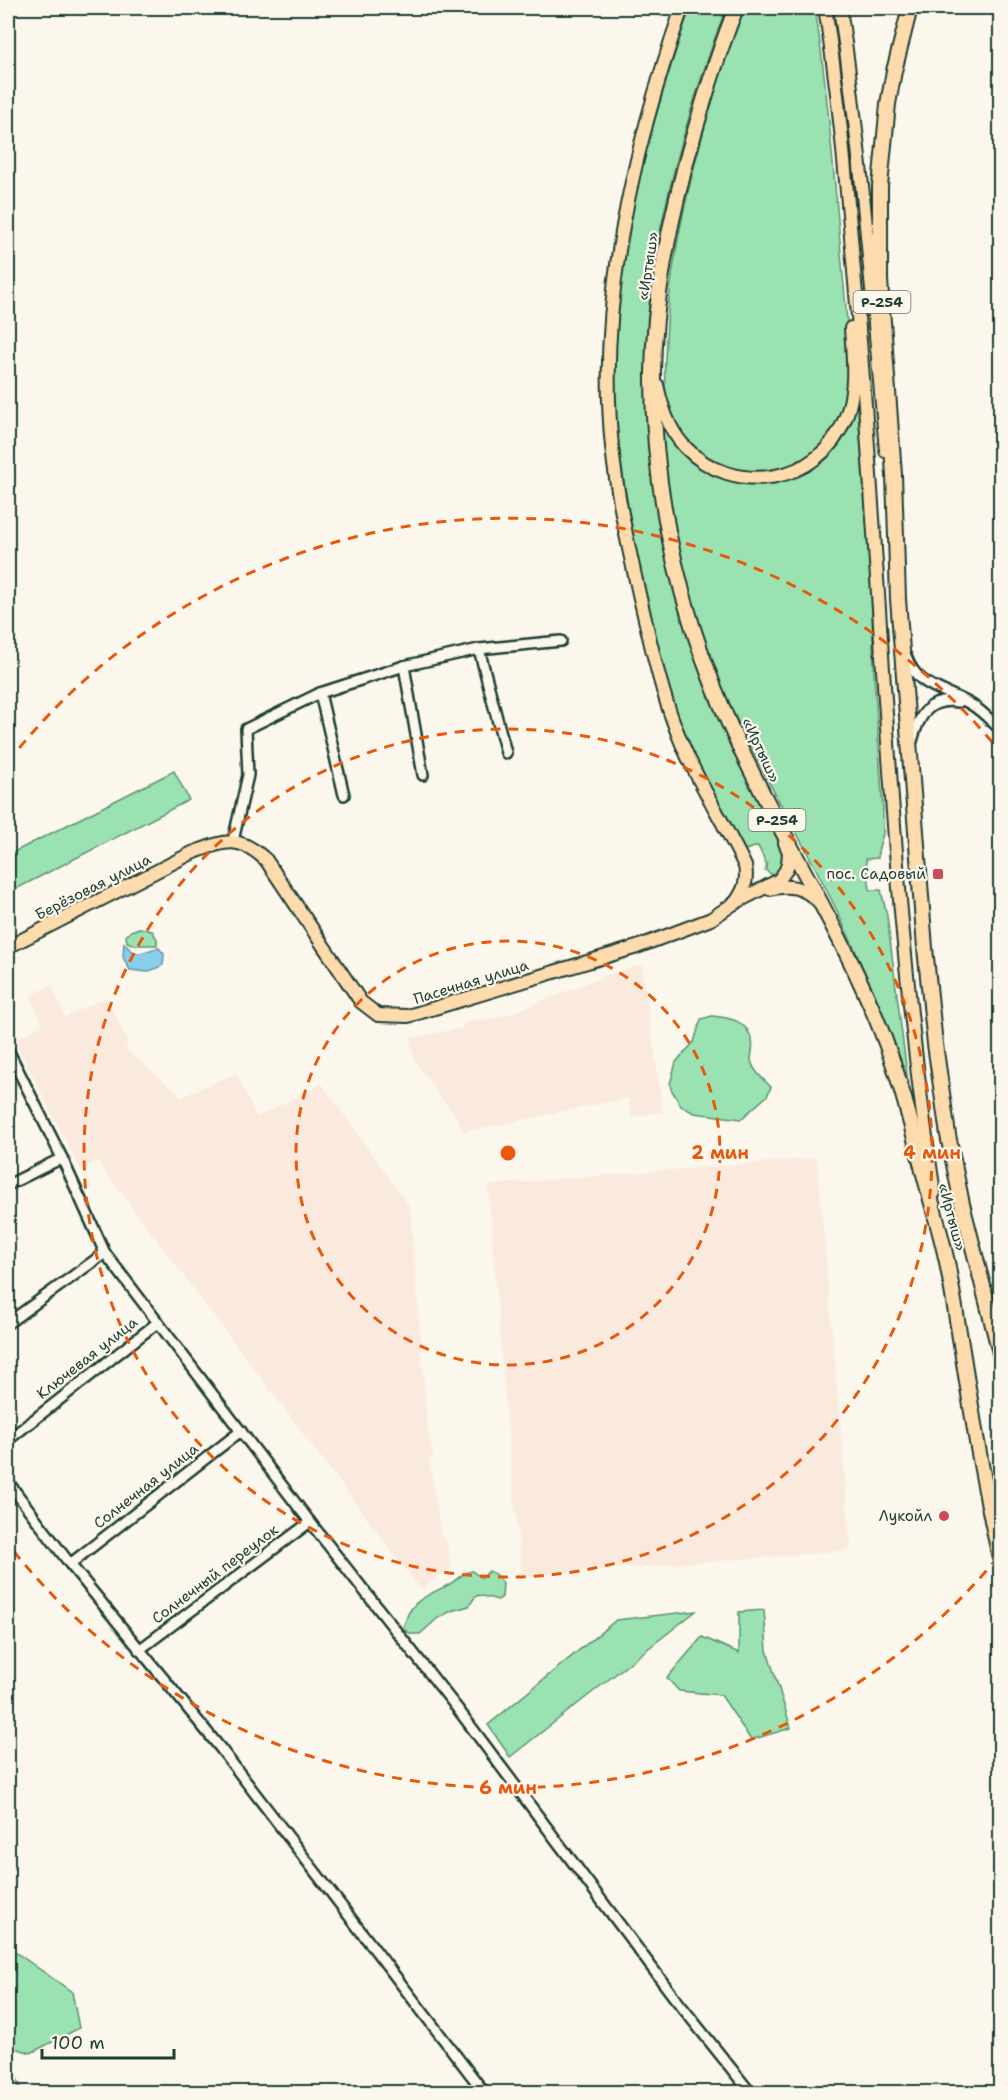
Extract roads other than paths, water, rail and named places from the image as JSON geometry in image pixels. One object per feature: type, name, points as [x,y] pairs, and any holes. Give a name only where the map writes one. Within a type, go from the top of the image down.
[{"type":"highway","name":"«Иртыш»","points":[[736,8],[713,68],[662,264],[653,369],[659,471],[673,558],[703,658],[740,747],[823,907],[870,1004],[903,1093],[946,1259],[978,1450],[1000,1558]]},
{"type":"highway","name":"«Иртыш»","points":[[910,8],[888,104],[879,196],[880,280],[894,475],[898,599],[925,948],[948,1136],[962,1204],[1000,1353]]},
{"type":"main road","points":[[682,8],[643,137],[622,239],[609,359],[612,446],[628,542],[667,705],[687,755],[745,866],[746,883],[742,893],[733,904]]},
{"type":"main road","points":[[825,8],[847,189],[864,381],[903,948],[913,1046],[946,1259]]},
{"type":"main road","points":[[840,8],[853,94],[863,186],[898,599]]},
{"type":"main road","points":[[653,369],[661,403],[676,436],[694,455],[716,470],[741,478],[757,479],[787,474],[810,462],[836,436],[850,406],[853,377],[836,93]]},
{"type":"main road","points":[[740,747],[751,777],[789,852],[788,864],[783,876],[773,885],[758,893]]},
{"type":"main road","name":"Пасечная улица","points":[[233,841],[244,844],[266,860],[361,1002],[378,1015],[387,1017],[408,1016],[436,1009],[637,947],[711,919],[733,904],[758,893]]},
{"type":"main road","name":"Берёзовая улица","points":[[8,947],[192,853],[223,842],[233,841]]},
{"type":"main road","points":[[758,893],[782,886],[797,887],[808,892],[823,907]]},
{"type":"street","points":[[901,639],[910,667],[915,674],[927,684],[970,704],[1000,729]]},
{"type":"street","points":[[233,841],[248,775],[246,729],[320,693],[404,666],[479,649],[561,641]]},
{"type":"street","points":[[479,649],[506,753]]},
{"type":"street","points":[[404,666],[423,775]]},
{"type":"street","points":[[320,693],[344,795]]},
{"type":"street","points":[[910,748],[917,723],[930,706],[949,700],[970,704]]},
{"type":"street","points":[[8,1050],[62,1158],[105,1253],[310,1522],[457,1708],[674,1997],[750,2092]]},
{"type":"street","points":[[8,1185],[62,1158]]},
{"type":"street","points":[[8,1323],[105,1253]]},
{"type":"street","name":"Ключевая улица","points":[[8,1440],[157,1323]]},
{"type":"street","name":"Солнечная улица","points":[[69,1564],[240,1431]]},
{"type":"street","points":[[8,1482],[69,1564],[221,1749],[484,2092]]},
{"type":"street","name":"Солнечный переулок","points":[[139,1650],[310,1522]]},
{"type":"water","points":[[124,943],[137,953],[159,948],[164,954],[163,965],[148,972],[130,970],[123,957]]},
{"type":"waterway","points":[[8,2059],[22,2092]]},
{"type":"place","name":"пос. Садовый","points":[[938,874]]},
{"type":"place","name":"Лукойл","points":[[944,1516]]}]
